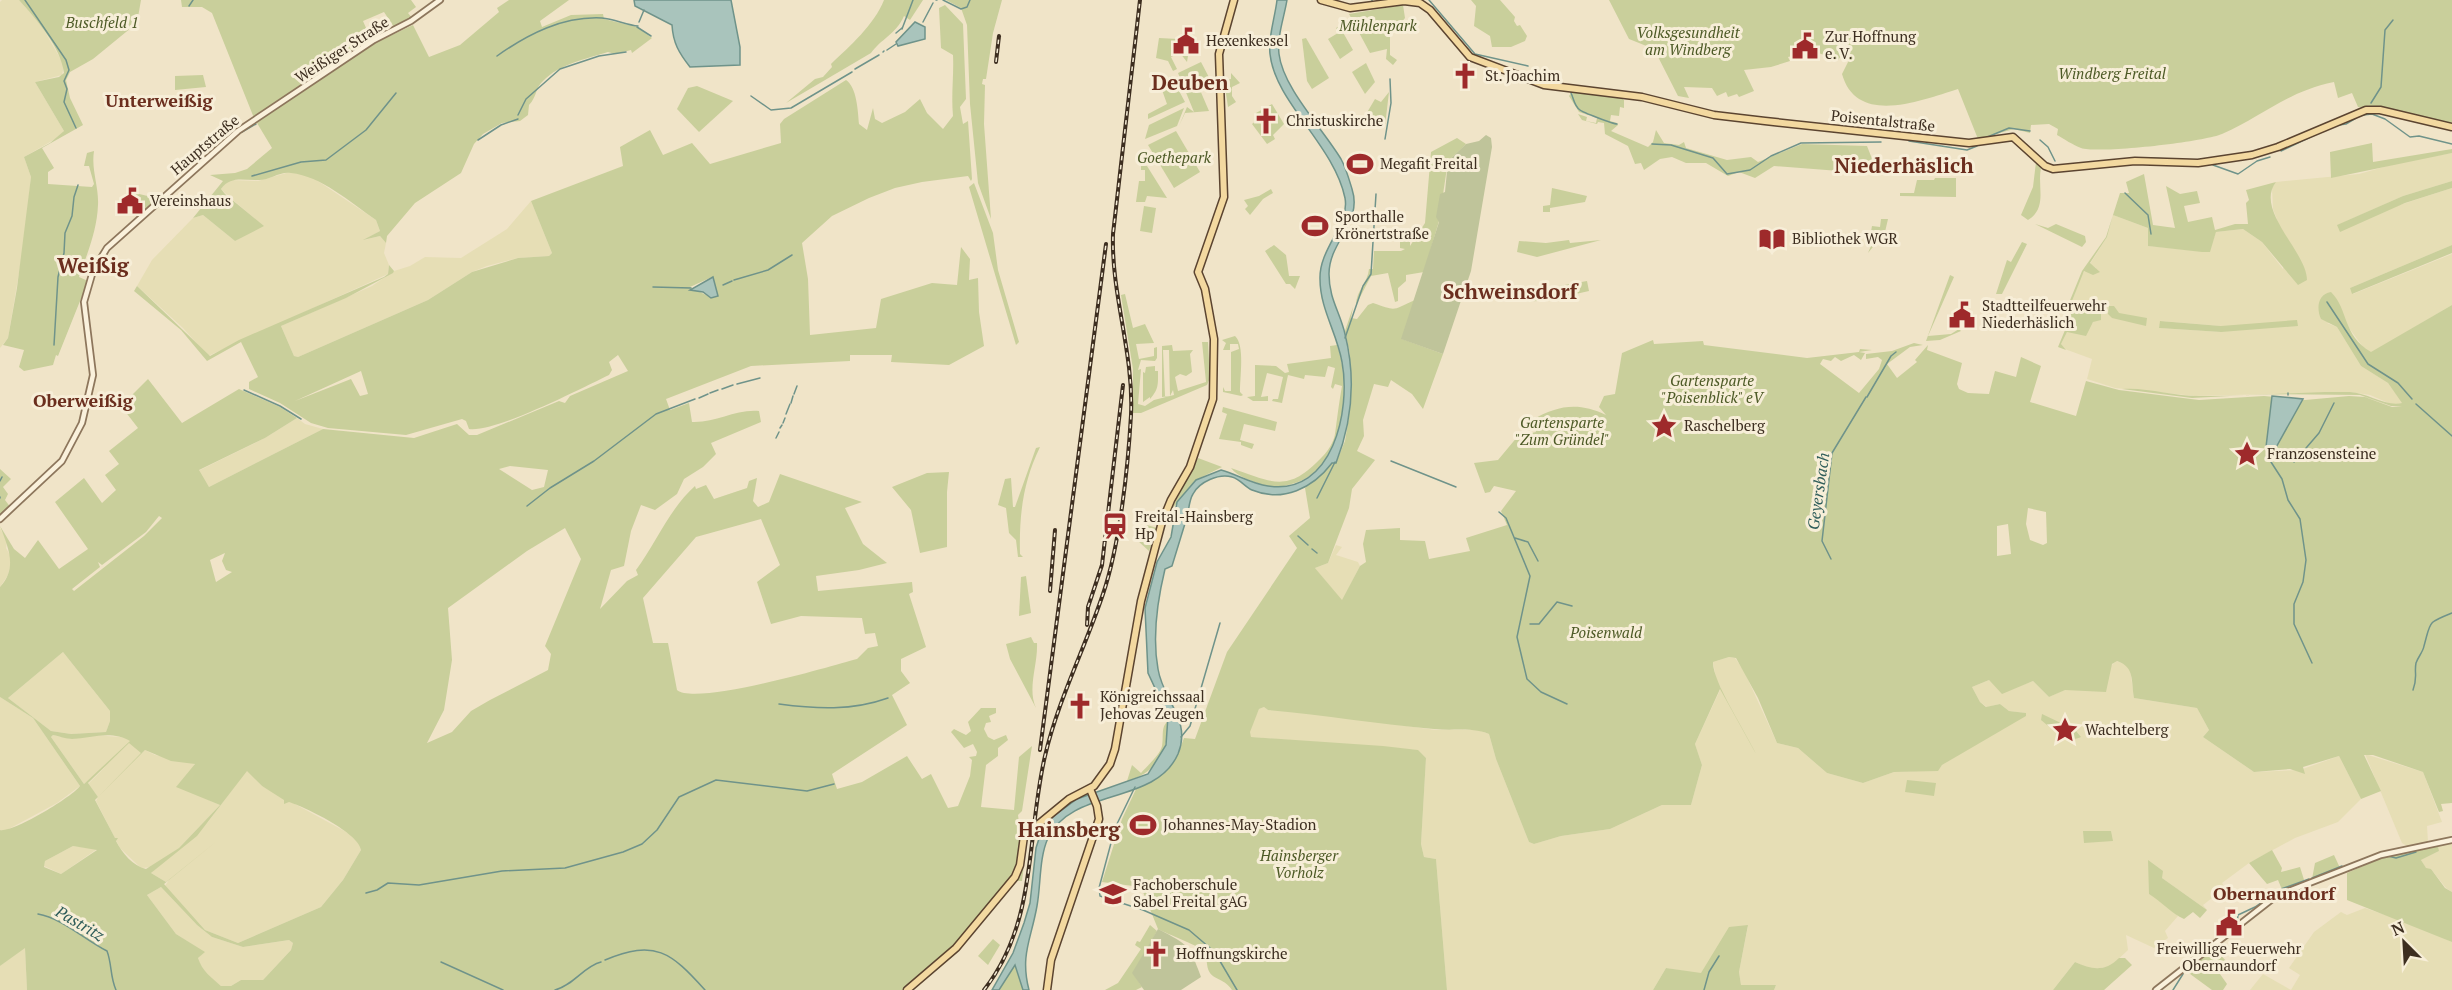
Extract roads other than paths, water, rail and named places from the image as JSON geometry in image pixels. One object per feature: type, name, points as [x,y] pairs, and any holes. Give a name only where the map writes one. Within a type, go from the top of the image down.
[{"type":"main road","points":[[908,990],[956,948],[1015,877],[1020,865],[1022,841],[1027,833],[1069,799],[1092,791],[1108,768],[1115,749],[1141,601],[1162,522],[1171,500],[1190,467],[1213,399],[1214,339],[1205,289],[1198,272],[1224,197],[1219,54],[1234,0]]},
{"type":"main road","name":"Poisentalstraße","points":[[1321,0],[1350,8],[1404,1],[1419,3],[1434,14],[1470,57],[1544,85],[1642,97],[1713,115],[1970,143],[2013,137],[2042,164],[2053,169],[2130,161],[2199,163],[2256,154],[2353,114],[2370,110],[2452,127]]},
{"type":"main road","points":[[1047,990],[1051,960],[1097,826],[1096,802],[1092,791]]},
{"type":"street","name":"Weißiger Straße","points":[[256,119],[374,40],[412,20],[440,0]]},
{"type":"street","name":"Hauptstraße","points":[[0,519],[62,461],[82,423],[93,375],[84,302],[93,271],[107,248],[127,233],[218,147],[256,119]]},
{"type":"street","points":[[2156,990],[2276,896],[2381,855],[2452,840]]},
{"type":"water","points":[[634,0],[731,0],[740,47],[740,65],[690,67],[677,48],[672,25],[635,6]]},
{"type":"water","points":[[1277,0],[1287,0],[1279,40],[1282,67],[1296,94],[1341,159],[1349,177],[1354,201],[1350,222],[1334,252],[1329,274],[1333,298],[1345,334],[1350,367],[1351,400],[1346,432],[1336,463],[1332,463],[1316,480],[1296,491],[1286,494],[1264,494],[1252,490],[1238,479],[1221,476],[1205,482],[1193,494],[1172,566],[1165,569],[1155,632],[1158,669],[1181,731],[1178,754],[1167,770],[1151,782],[1075,811],[1060,822],[1048,838],[1043,854],[1037,906],[1026,957],[1029,990],[1023,990],[1015,965],[999,990],[992,990],[1013,953],[1024,923],[1030,903],[1036,848],[1044,823],[1077,799],[1148,774],[1166,745],[1168,716],[1148,673],[1145,608],[1157,562],[1171,537],[1177,502],[1196,480],[1221,470],[1268,486],[1290,486],[1308,478],[1322,464],[1333,446],[1340,425],[1344,382],[1342,362],[1323,301],[1320,279],[1324,257],[1343,218],[1345,198],[1339,179],[1329,160],[1293,107],[1274,72],[1270,47]]},
{"type":"water","points":[[915,22],[925,27],[925,39],[898,46],[896,42]]},
{"type":"water","points":[[713,277],[718,296],[711,298],[703,292],[690,290]]},
{"type":"water","points":[[2272,396],[2303,399],[2274,451],[2266,447]]},
{"type":"waterway","points":[[25,0],[66,60],[69,70],[64,81],[67,89],[64,102],[76,128]]},
{"type":"waterway","points":[[189,6],[193,0]]},
{"type":"waterway","points":[[902,29],[913,0]]},
{"type":"waterway","points":[[943,0],[961,9],[967,7],[970,0]]},
{"type":"waterway","points":[[1429,0],[1475,54],[1528,66]]},
{"type":"waterway","points":[[923,22],[933,3]]},
{"type":"waterway","points":[[639,22],[644,10]]},
{"type":"waterway","points":[[497,56],[521,40],[546,28],[574,20],[602,18],[638,26]]},
{"type":"waterway","points":[[2371,103],[2381,87],[2385,30],[2393,20]]},
{"type":"waterway","points":[[637,27],[651,36]]},
{"type":"waterway","points":[[896,33],[902,28]]},
{"type":"waterway","points":[[887,50],[896,44]]},
{"type":"waterway","points":[[518,115],[526,99],[560,69],[599,56],[626,52]]},
{"type":"waterway","points":[[855,69],[879,55]]},
{"type":"waterway","points":[[1536,67],[1548,82],[1555,83]]},
{"type":"waterway","points":[[751,96],[771,110],[791,108],[852,72]]},
{"type":"waterway","points":[[1385,139],[1391,103],[1390,79]]},
{"type":"waterway","points":[[252,176],[301,162],[326,160],[366,130],[396,93]]},
{"type":"waterway","points":[[1571,93],[1580,110],[1617,124]]},
{"type":"waterway","points":[[2363,115],[2372,114],[2385,119],[2410,137],[2419,136],[2452,144]]},
{"type":"waterway","points":[[2339,125],[2356,118]]},
{"type":"waterway","points":[[478,140],[501,125],[518,119]]},
{"type":"waterway","points":[[242,132],[256,124]]},
{"type":"waterway","points":[[1985,138],[2009,128],[2030,131]]},
{"type":"waterway","points":[[2281,151],[2323,131]]},
{"type":"waterway","points":[[2040,140],[2048,147],[2055,161]]},
{"type":"waterway","points":[[1909,141],[1967,150],[1977,146]]},
{"type":"waterway","points":[[1652,144],[1671,145],[1713,158],[1727,174],[1750,170],[1771,156],[1801,143],[1881,142]]},
{"type":"waterway","points":[[2213,165],[2238,174],[2257,161],[2270,157]]},
{"type":"waterway","points":[[2146,158],[2171,159]]},
{"type":"waterway","points":[[2116,160],[2126,159]]},
{"type":"waterway","points":[[54,345],[58,277],[64,253],[65,233],[72,216],[78,185]]},
{"type":"waterway","points":[[2125,193],[2148,215],[2151,234]]},
{"type":"waterway","points":[[1345,338],[1363,286],[1371,274],[1376,194]]},
{"type":"waterway","points":[[734,280],[768,270],[792,255]]},
{"type":"waterway","points":[[723,285],[732,281]]},
{"type":"waterway","points":[[653,287],[691,288]]},
{"type":"waterway","points":[[2327,302],[2368,364],[2398,383],[2412,399]]},
{"type":"waterway","name":"Geyersbach","points":[[1867,397],[1891,356],[1896,352]]},
{"type":"waterway","points":[[737,384],[760,378]]},
{"type":"waterway","points":[[722,389],[733,385]]},
{"type":"waterway","points":[[794,394],[797,386]]},
{"type":"waterway","points":[[244,390],[280,406],[301,419]]},
{"type":"waterway","points":[[710,393],[718,390]]},
{"type":"waterway","points":[[699,398],[708,394]]},
{"type":"waterway","points":[[791,403],[793,396]]},
{"type":"waterway","name":"Geyersbach","points":[[1831,559],[1822,541],[1832,453],[1866,397]]},
{"type":"waterway","points":[[527,506],[550,488],[594,461],[656,414],[695,399]]},
{"type":"waterway","points":[[2294,462],[2319,433],[2334,403]]},
{"type":"waterway","points":[[786,414],[790,404]]},
{"type":"waterway","points":[[2416,404],[2452,436]]},
{"type":"waterway","points":[[783,423],[785,418]]},
{"type":"waterway","points":[[776,438],[779,432]]},
{"type":"waterway","points":[[2270,449],[2271,462],[2282,479],[2288,500],[2300,519],[2306,560],[2303,582],[2294,604],[2294,624],[2312,663]]},
{"type":"waterway","points":[[1391,461],[1456,487]]},
{"type":"waterway","points":[[1317,498],[1335,462]]},
{"type":"waterway","points":[[0,481],[2,477]]},
{"type":"waterway","points":[[1499,512],[1506,518],[1530,576],[1517,637],[1527,679],[1541,692],[1567,704]]},
{"type":"waterway","points":[[1298,536],[1308,545]]},
{"type":"waterway","points":[[1515,538],[1528,542],[1538,561]]},
{"type":"waterway","points":[[1312,549],[1317,553]]},
{"type":"waterway","points":[[1530,624],[1539,624],[1557,602],[1572,606]]},
{"type":"waterway","points":[[2413,690],[2416,663],[2429,627],[2434,621],[2452,613]]},
{"type":"waterway","points":[[1181,737],[1190,726],[1220,623]]},
{"type":"waterway","points":[[779,704],[834,708],[861,705],[888,698]]},
{"type":"waterway","points":[[366,893],[377,890],[388,883],[419,885],[502,871],[565,868],[623,852],[642,844],[657,830],[679,797],[716,780],[807,791],[834,784]]},
{"type":"waterway","points":[[1135,787],[1115,828],[1099,888],[1100,896],[1143,910],[1189,930],[1210,948]]},
{"type":"waterway","points":[[2388,856],[2396,858],[2416,852]]},
{"type":"waterway","points":[[2312,878],[2342,866]]},
{"type":"waterway","points":[[2237,923],[2238,915],[2255,907],[2281,889],[2309,879]]},
{"type":"waterway","name":"Pastritz","points":[[38,914],[56,920],[107,951],[116,990]]},
{"type":"waterway","points":[[605,960],[637,950],[661,953],[682,966],[705,990]]},
{"type":"waterway","points":[[1214,951],[1237,990]]},
{"type":"waterway","points":[[1704,990],[1709,972],[1719,956]]},
{"type":"waterway","points":[[441,962],[503,990]]},
{"type":"waterway","points":[[555,990],[568,984],[589,967],[601,962]]},
{"type":"waterway","points":[[2173,990],[2183,974]]},
{"type":"railway","points":[[984,990],[1014,936],[1028,878],[1039,786],[1050,735],[1103,594],[1119,529],[1128,458],[1131,392],[1115,279],[1113,234],[1140,0]]},
{"type":"railway","points":[[996,62],[999,36]]},
{"type":"railway","points":[[1040,750],[1106,244]]},
{"type":"railway","points":[[1087,625],[1088,607],[1102,565],[1123,385]]},
{"type":"railway","points":[[1050,591],[1055,530]]},
{"type":"place","name":"Hexenkessel","points":[[1186,41]]},
{"type":"place","name":"Zur Hoffnung e. V.","points":[[1805,46]]},
{"type":"place","name":"St. Joachim","points":[[1465,76]]},
{"type":"place","name":"Christuskirche","points":[[1266,121]]},
{"type":"place","name":"Megafit Freital","points":[[1360,164]]},
{"type":"place","name":"Vereinshaus","points":[[130,201]]},
{"type":"place","name":"Sporthalle Krönertstraße","points":[[1315,226]]},
{"type":"place","name":"Bibliothek WGR","points":[[1772,239]]},
{"type":"place","name":"Stadtteilfeuerwehr Niederhäslich","points":[[1962,315]]},
{"type":"place","name":"Raschelberg","points":[[1664,426]]},
{"type":"place","name":"Franzosensteine","points":[[2247,454]]},
{"type":"place","name":"Freital-Hainsberg Hp","points":[[1115,526]]},
{"type":"place","name":"Königreichssaal Jehovas Zeugen","points":[[1080,706]]},
{"type":"place","name":"Wachtelberg","points":[[2065,730]]},
{"type":"place","name":"Johannes-May-Stadion","points":[[1143,825]]},
{"type":"place","name":"Fachoberschule Sabel Freital gAG","points":[[1113,894]]},
{"type":"place","name":"Freiwillige Feuerwehr Obernaundorf","points":[[2229,923]]},
{"type":"place","name":"Hoffnungskirche","points":[[1156,954]]},
{"type":"district","name":"Deuben","points":[[1190,83]]},
{"type":"district","name":"Unterweißig","points":[[159,101]]},
{"type":"district","name":"Niederhäslich","points":[[1904,166]]},
{"type":"district","name":"Weißig","points":[[93,266]]},
{"type":"district","name":"Schweinsdorf","points":[[1510,292]]},
{"type":"district","name":"Oberweißig","points":[[83,401]]},
{"type":"district","name":"Hainsberg","points":[[1069,830]]},
{"type":"district","name":"Obernaundorf","points":[[2274,894]]},
{"type":"park label","name":"Buschfeld 1","points":[[102,23]]},
{"type":"park label","name":"Mühlenpark","points":[[1378,26]]},
{"type":"park label","name":"Volksgesundheit am Windberg","points":[[1688,42]]},
{"type":"park label","name":"Windberg Freital","points":[[2112,74]]},
{"type":"park label","name":"Goethepark","points":[[1174,158]]},
{"type":"park label","name":"Gartensparte \"Poisenblick\" eV","points":[[1712,390]]},
{"type":"park label","name":"Gartensparte \"Zum Gründel\"","points":[[1562,432]]},
{"type":"park label","name":"Poisenwald","points":[[1606,633]]},
{"type":"park label","name":"Hainsberger Vorholz","points":[[1299,864]]}]
